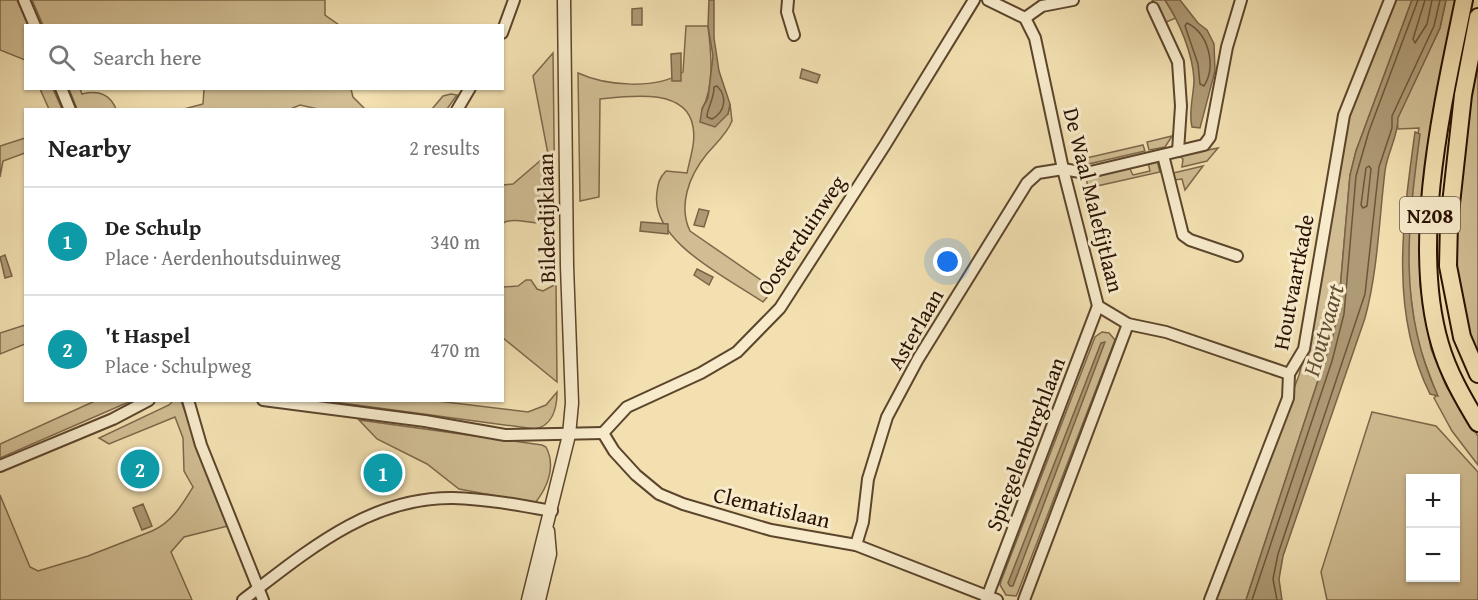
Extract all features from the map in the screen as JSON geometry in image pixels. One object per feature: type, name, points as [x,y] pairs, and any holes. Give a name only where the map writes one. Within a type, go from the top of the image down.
[{"type":"main road","name":"N208","points":[[1464,0],[1451,63],[1436,162],[1428,259],[1433,316],[1441,346],[1464,400],[1478,423]]},
{"type":"main road","name":"N208","points":[[1478,17],[1463,95],[1449,222],[1448,266],[1462,337],[1478,374]]},
{"type":"street","points":[[24,0],[34,24]]},
{"type":"street","points":[[504,28],[514,0]]},
{"type":"street","name":"Bilderdijklaan","points":[[564,0],[567,266],[572,403],[569,435]]},
{"type":"street","points":[[788,0],[787,12],[794,35]]},
{"type":"street","name":"Oosterduinweg","points":[[603,433],[627,407],[701,373],[737,351],[780,308],[885,145],[974,0]]},
{"type":"street","points":[[988,0],[1025,18],[1042,6],[1073,0]]},
{"type":"street","name":"Asterlaan","points":[[856,545],[864,522],[868,478],[887,417],[997,229],[1028,183],[1038,173],[1063,169],[1086,173],[1204,145],[1210,137],[1227,47],[1241,0]]},
{"type":"street","name":"Houtvaartkade","points":[[1210,600],[1288,398],[1289,374],[1304,349],[1344,115],[1390,0]]},
{"type":"street","points":[[1154,8],[1178,62],[1181,106],[1178,151]]},
{"type":"street","name":"De Waal Malefijtlaan","points":[[1025,18],[1035,38],[1063,169],[1098,306],[1128,324],[1166,332],[1289,374]]},
{"type":"street","points":[[63,90],[69,108]]},
{"type":"street","points":[[458,108],[469,90]]},
{"type":"street","points":[[1163,155],[1183,235],[1190,240],[1237,256]]},
{"type":"street","name":"Spiegelenburghlaan","points":[[990,599],[1098,306]]},
{"type":"street","points":[[1024,600],[1128,324]]},
{"type":"street","points":[[0,466],[113,419],[145,402]]},
{"type":"street","points":[[189,402],[201,445],[263,600]]},
{"type":"street","points":[[278,402],[425,421],[505,435],[603,433]]},
{"type":"street","name":"Clematislaan","points":[[603,433],[636,475],[659,494],[682,504],[771,530],[856,545],[990,599]]},
{"type":"street","points":[[539,600],[550,554],[548,530],[569,435]]},
{"type":"street","points":[[243,600],[312,547],[358,520],[403,503],[463,499],[506,502],[552,511]]},
{"type":"street","points":[[528,600],[543,538],[548,530]]},
{"type":"shaded area","points":[[0,0],[17,0],[28,24],[24,24],[24,60],[0,50]]},
{"type":"shaded area","points":[[32,0],[325,0],[325,15],[338,24],[43,24]]},
{"type":"shaded area","points":[[1152,0],[1165,0],[1176,18],[1166,22]]},
{"type":"shaded area","points":[[1396,0],[1412,0],[1356,151],[1350,175],[1338,313],[1333,335],[1246,600],[1215,600],[1299,375],[1308,340],[1340,130]]},
{"type":"shaded area","points":[[1446,0],[1457,0],[1421,220],[1420,285],[1431,349],[1446,386],[1478,436],[1478,465],[1452,431],[1434,398],[1437,395],[1417,341],[1407,269],[1410,181],[1419,128],[1398,129],[1397,118],[1440,28]]},
{"type":"shaded area","points":[[686,26],[708,26],[711,57],[710,80],[702,109],[728,114],[730,104],[732,121],[724,135],[700,163],[690,182],[685,202],[687,221],[690,231],[774,289],[763,302],[712,270],[678,242],[665,226],[658,210],[657,192],[660,179],[666,171],[687,173],[692,150],[693,127],[688,114],[680,105],[655,97],[626,96],[600,99],[599,197],[580,201],[578,73],[603,81],[631,84],[660,82],[672,78],[683,72]]},
{"type":"shaded area","points":[[1478,41],[1478,365],[1455,294],[1454,200]]},
{"type":"shaded area","points":[[553,53],[555,219],[542,223],[504,223],[504,185],[513,184],[548,154],[533,76]]},
{"type":"shaded area","points":[[40,90],[53,90],[62,108],[49,108]]},
{"type":"shaded area","points":[[69,90],[80,90],[82,94],[103,94],[115,108],[77,108]]},
{"type":"shaded area","points":[[204,90],[351,90],[353,97],[364,108],[314,108],[300,105],[293,108],[188,108],[203,104]]},
{"type":"shaded area","points":[[457,95],[448,108],[433,108],[443,96]]},
{"type":"shaded area","points":[[1172,136],[1165,147],[1149,150],[1147,142]]},
{"type":"shaded area","points":[[24,138],[24,153],[3,161],[0,177],[0,146]]},
{"type":"shaded area","points":[[1143,145],[1145,151],[1084,165],[1082,159]]},
{"type":"shaded area","points":[[1218,148],[1207,161],[1182,167],[1183,159],[1179,156]]},
{"type":"shaded area","points":[[1157,161],[1160,172],[1088,188],[1086,177],[1129,167],[1133,175],[1150,171],[1148,163]]},
{"type":"shaded area","points":[[1203,166],[1185,190],[1182,179],[1174,180],[1173,173]]},
{"type":"shaded area","points":[[526,280],[531,280],[537,289],[543,291],[556,284],[557,382],[504,339],[504,287],[518,286]]},
{"type":"shaded area","points":[[24,325],[24,344],[0,354],[0,333]]},
{"type":"shaded area","points":[[1102,332],[1109,333],[1115,340],[1018,592],[1016,596],[1006,595],[1000,585],[1001,581],[1095,337]]},
{"type":"shaded area","points":[[557,392],[552,416],[546,424],[535,429],[334,402],[446,402],[528,412],[546,405]]},
{"type":"shaded area","points":[[93,402],[129,402],[0,458],[0,444]]},
{"type":"shaded area","points":[[172,402],[181,402],[228,526],[184,537],[171,552],[192,600],[0,600],[0,495],[30,567],[38,571],[88,556],[152,531],[176,512],[193,487],[184,471],[183,438],[175,417],[109,444],[99,438]]},
{"type":"shaded area","points":[[1372,412],[1436,426],[1478,472],[1478,600],[1327,600],[1321,572]]},
{"type":"shaded area","points":[[359,420],[542,445],[546,447],[549,454],[550,469],[547,483],[535,503],[459,489],[427,464],[377,439]]},
{"type":"water","points":[[709,0],[714,0],[714,38],[719,71],[730,104],[728,114],[715,127],[700,122],[702,109],[708,98],[713,56],[708,26]]},
{"type":"water","points":[[1165,0],[1180,0],[1198,23],[1207,30],[1214,44],[1215,71],[1200,128],[1192,127],[1191,122],[1194,80],[1191,59],[1180,28]]},
{"type":"water","points":[[1412,0],[1446,0],[1440,28],[1398,118],[1386,164],[1375,263],[1365,318],[1283,556],[1279,579],[1282,600],[1246,600],[1333,335],[1338,313],[1350,175],[1356,151]]},
{"type":"water","points":[[642,8],[642,25],[632,25],[632,9]]},
{"type":"water","points":[[681,53],[681,81],[672,81],[671,54]]},
{"type":"water","points":[[802,69],[820,75],[817,83],[800,78]]},
{"type":"water","points":[[1415,132],[1420,134],[1410,234],[1411,299],[1416,331],[1438,396],[1430,394],[1417,363],[1404,298],[1404,232]]},
{"type":"water","points":[[699,209],[709,211],[704,227],[694,225]]},
{"type":"water","points":[[641,222],[668,224],[668,234],[640,231]]},
{"type":"water","points":[[5,255],[12,276],[5,278],[0,257]]},
{"type":"water","points":[[697,269],[713,277],[709,285],[694,275]]},
{"type":"water","points":[[1105,342],[1013,586],[1010,586],[1008,583],[1101,343]]},
{"type":"water","points":[[143,504],[152,526],[142,530],[133,508]]},
{"type":"place","name":"'t Haspel","points":[[140,469]]},
{"type":"place","name":"De Schulp","points":[[383,473]]},
{"type":"water label","name":"Houtvaart","points":[[1323,330]]}]
